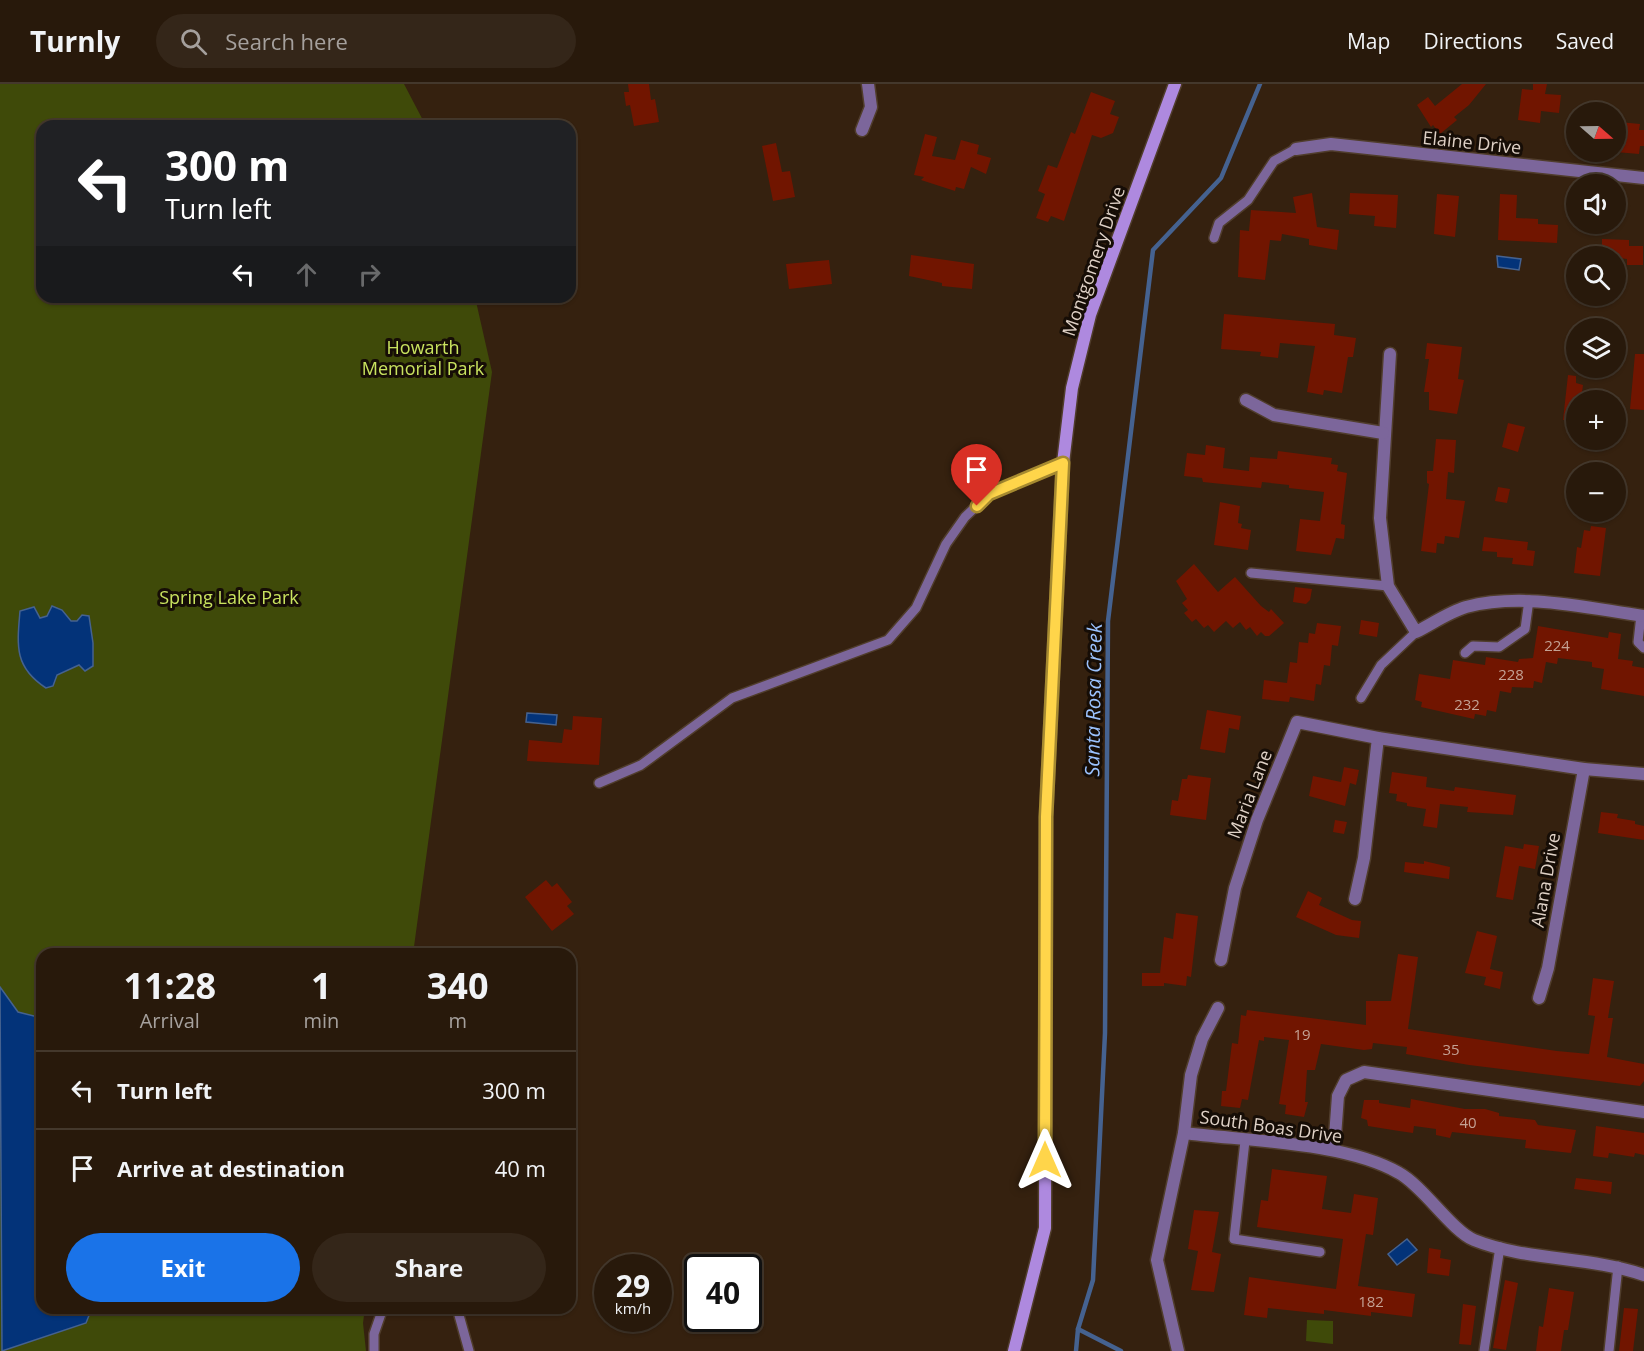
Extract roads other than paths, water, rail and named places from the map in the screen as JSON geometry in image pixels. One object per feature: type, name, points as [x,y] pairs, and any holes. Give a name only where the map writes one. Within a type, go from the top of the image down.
[{"type":"street","points":[[862,130],[870,107],[868,84]]},
{"type":"street","name":"Montgomery Drive","points":[[1014,1351],[1045,1228],[1046,817],[1063,463],[1072,388],[1090,315],[1175,84]]},
{"type":"street","name":"Elaine Drive","points":[[1296,149],[1331,144],[1644,178]]},
{"type":"street","points":[[1390,354],[1383,433],[1380,518],[1388,586],[1416,632],[1464,608],[1529,600],[1642,615]]},
{"type":"street","points":[[1246,400],[1274,415],[1383,433]]},
{"type":"street","name":"Maria Lane","points":[[1221,960],[1234,888],[1257,820],[1297,722],[1378,738],[1584,769],[1644,774]]},
{"type":"street","points":[[1355,899],[1364,858],[1378,738]]},
{"type":"street","name":"Alana Drive","points":[[1539,998],[1548,968],[1584,769]]},
{"type":"street","points":[[1178,1351],[1157,1260],[1184,1133],[1191,1075],[1202,1039],[1218,1008]]},
{"type":"street","points":[[1334,1150],[1338,1096],[1346,1080],[1364,1072],[1644,1112]]},
{"type":"street","name":"South Boas Drive","points":[[1184,1133],[1334,1150],[1399,1173],[1472,1239],[1500,1247],[1618,1266],[1644,1275]]},
{"type":"lane","points":[[1214,238],[1219,223],[1248,200],[1274,160],[1296,149]]},
{"type":"lane","points":[[599,783],[641,765],[732,698],[888,640],[916,608],[946,544],[965,517],[989,494],[1063,463]]},
{"type":"lane","points":[[1251,573],[1388,586]]},
{"type":"lane","points":[[1465,653],[1473,646],[1499,647],[1525,629],[1529,600]]},
{"type":"lane","points":[[1642,615],[1638,642],[1644,648]]},
{"type":"lane","points":[[1361,698],[1381,665],[1416,632]]},
{"type":"lane","points":[[1245,1141],[1234,1239],[1320,1252]]},
{"type":"lane","points":[[1484,1351],[1500,1247]]},
{"type":"lane","points":[[1609,1351],[1618,1266]]},
{"type":"lane","points":[[374,1351],[374,1334],[381,1314]]},
{"type":"lane","points":[[459,1314],[469,1351]]},
{"type":"water","points":[[1497,256],[1521,259],[1519,270],[1498,267]]},
{"type":"water","points":[[52,606],[62,610],[71,621],[77,621],[82,615],[89,616],[93,643],[93,666],[85,671],[79,665],[57,675],[53,686],[46,688],[28,672],[23,664],[18,645],[19,623],[20,611],[34,607],[40,618],[47,616]]},
{"type":"water","points":[[527,713],[557,715],[556,725],[526,722]]},
{"type":"water","points":[[0,987],[18,1012],[36,1016],[36,1314],[90,1314],[86,1323],[2,1351]]},
{"type":"water","points":[[1407,1239],[1417,1250],[1397,1265],[1388,1254]]},
{"type":"waterway","name":"Santa Rosa Creek","points":[[1076,1351],[1078,1329],[1093,1280],[1105,1033],[1108,621],[1153,250],[1221,178],[1260,84]]},
{"type":"waterway","points":[[1078,1329],[1121,1351]]},
{"type":"park label","name":"Howarth Memorial Park","points":[[423,357]]},
{"type":"park label","name":"Spring Lake Park","points":[[229,597]]}]
